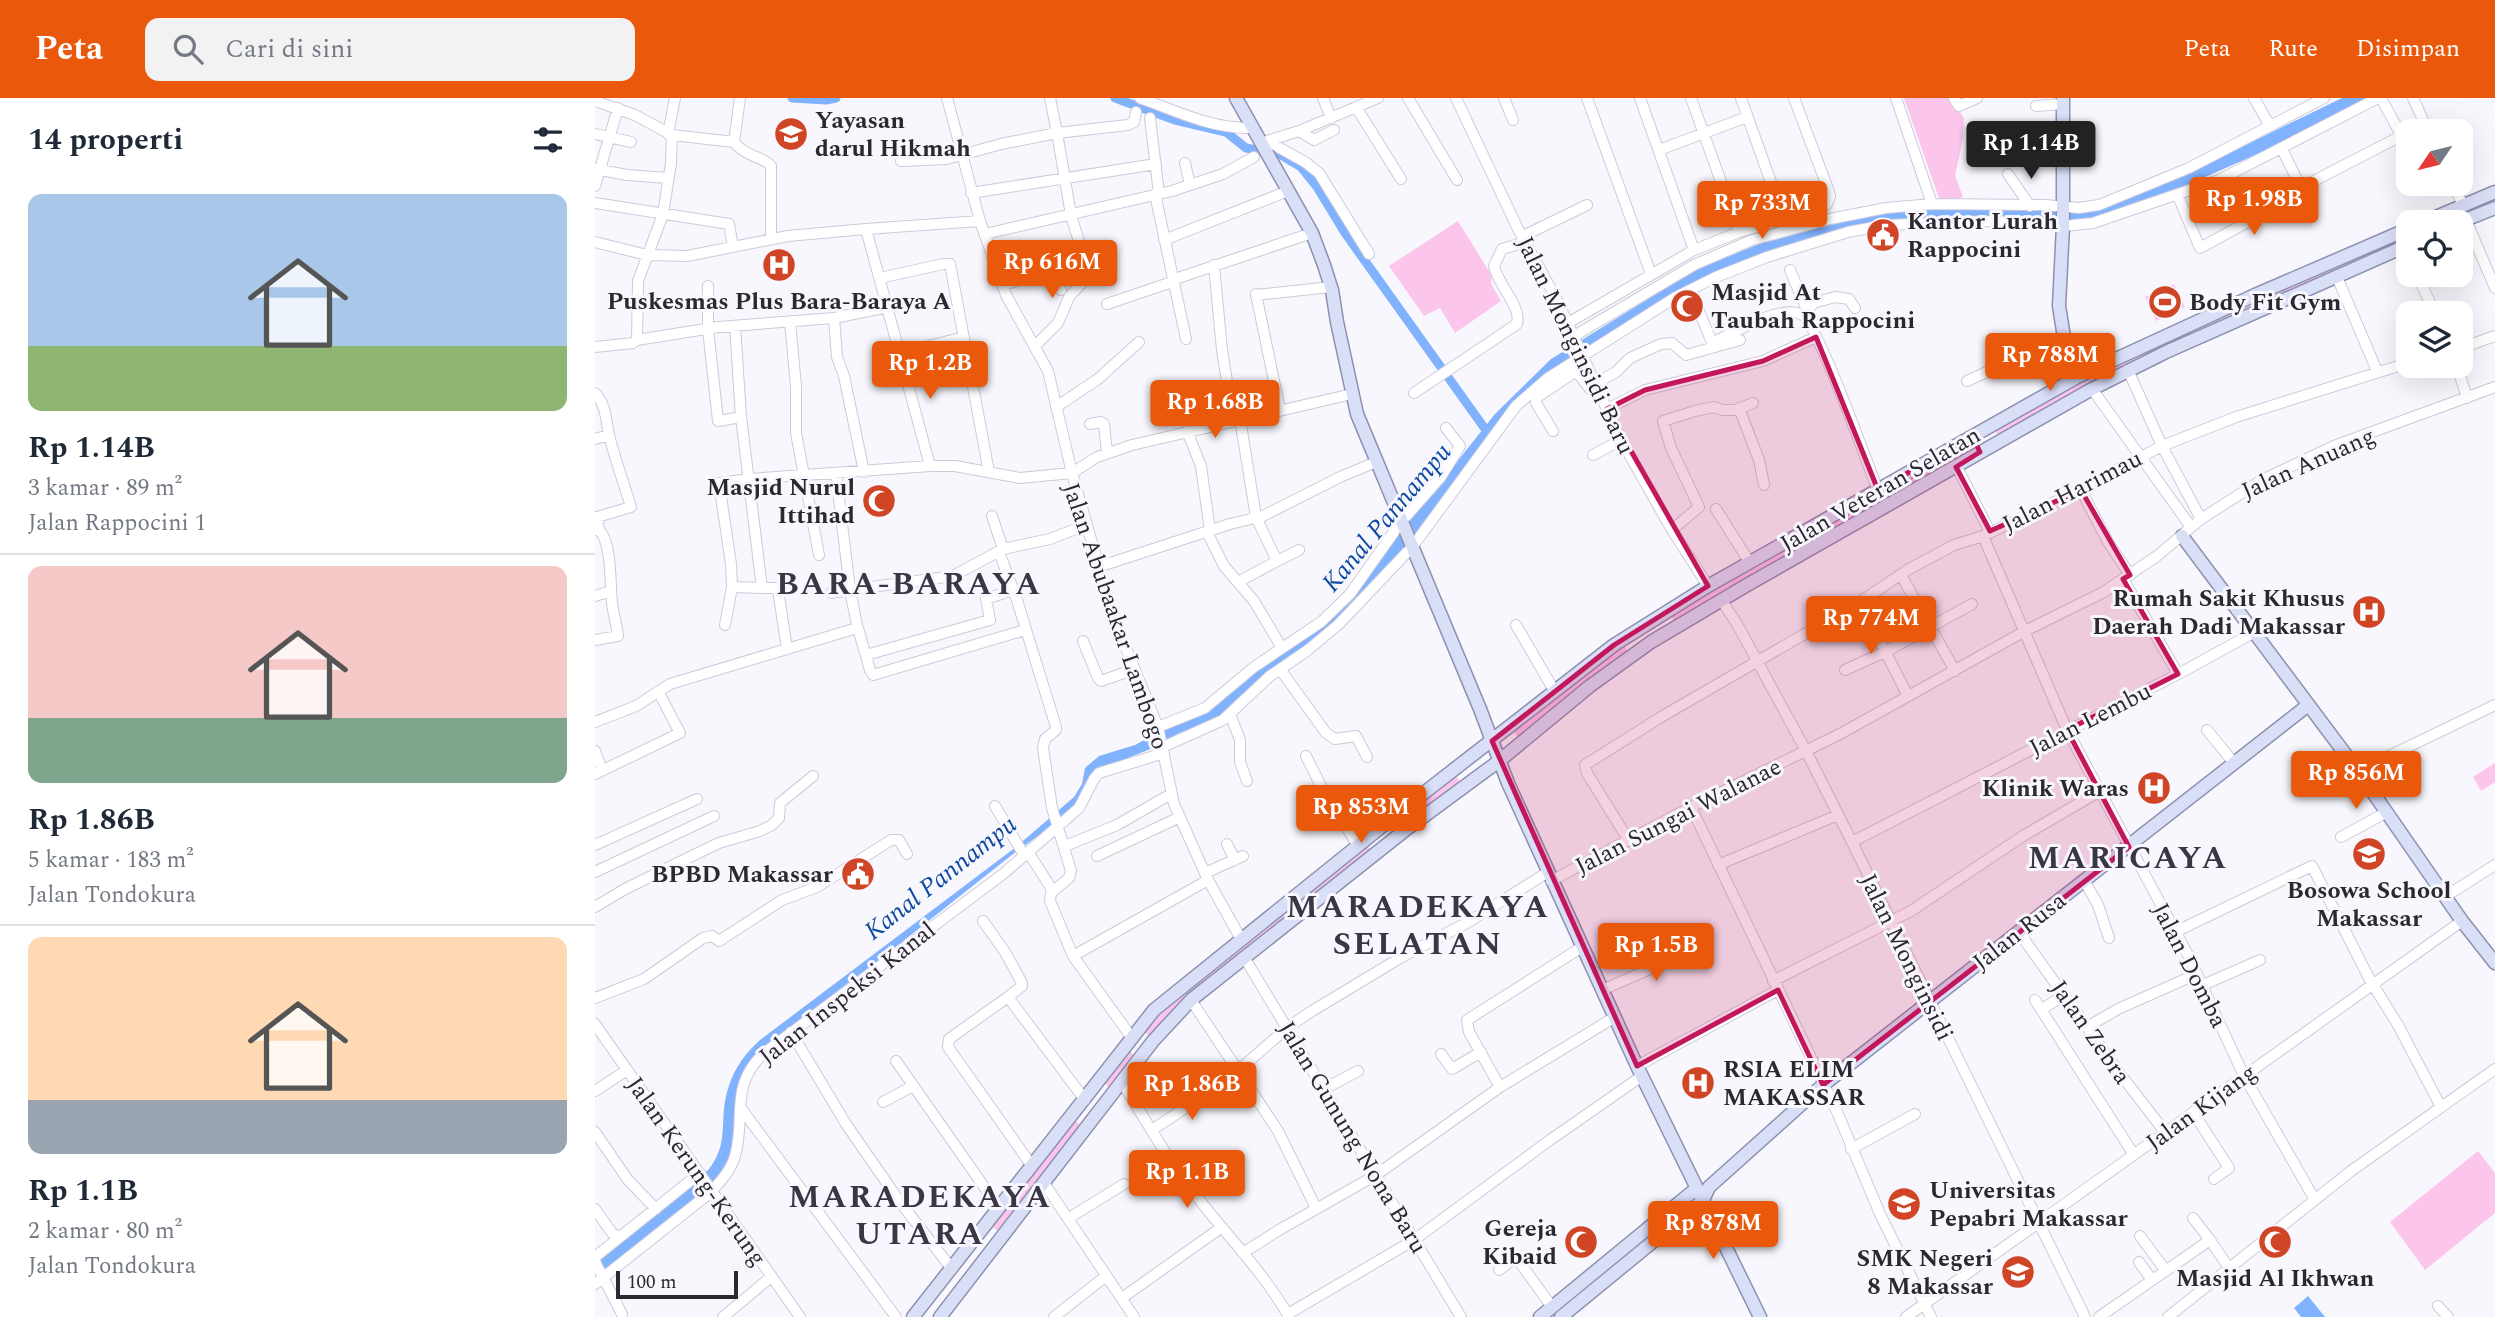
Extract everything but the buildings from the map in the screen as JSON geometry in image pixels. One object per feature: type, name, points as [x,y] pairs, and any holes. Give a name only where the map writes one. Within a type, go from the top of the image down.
[{"type":"main road","points":[[1236,98],[1311,233],[1331,287],[1352,394],[1376,462],[1499,761],[1549,877],[1640,1071],[1703,1191],[1761,1317]]},
{"type":"main road","points":[[2063,101],[2063,225],[2059,306],[2064,337],[2079,376]]},
{"type":"main road","points":[[2452,210],[2495,192]]},
{"type":"main road","points":[[2473,217],[2495,208]]},
{"type":"main road","name":"Jalan Veteran Selatan","points":[[913,1317],[1154,1010],[1371,835],[1614,645],[1708,586],[2079,376],[2396,234]]},
{"type":"main road","name":"Jalan Veteran Selatan","points":[[940,1317],[1166,1024],[1244,957],[1499,761],[1590,686],[1651,642],[2092,389],[2128,370],[2396,253]]},
{"type":"main road","points":[[2255,295],[2262,311]]},
{"type":"main road","points":[[1976,434],[1985,449]]},
{"type":"main road","points":[[2186,531],[2253,633],[2358,771],[2462,921],[2495,963]]},
{"type":"main road","points":[[1641,627],[1651,642]]},
{"type":"main road","name":"Jalan Rusa","points":[[1703,1191],[1823,1085],[2307,706]]},
{"type":"main road","points":[[1385,825],[1396,838]]},
{"type":"main road","points":[[1371,835],[1382,849]]},
{"type":"main road","points":[[1540,1317],[1703,1191]]},
{"type":"main road","points":[[1562,1317],[1703,1191]]},
{"type":"main road","points":[[979,1234],[994,1247]]},
{"type":"street","points":[[636,340],[638,281],[663,214],[675,98]]},
{"type":"street","points":[[734,142],[740,98]]},
{"type":"street","points":[[947,98],[971,193],[1003,285],[1014,311],[1048,371],[1072,473],[1107,453],[1187,431],[1352,394]]},
{"type":"street","points":[[1035,346],[1058,323],[1069,297],[1089,275],[1071,215],[1050,98]]},
{"type":"street","points":[[1140,98],[1210,124],[1235,129],[1251,128]]},
{"type":"street","points":[[1323,98],[1331,118]]},
{"type":"street","points":[[985,234],[1157,194],[1223,174],[1261,147],[1378,98]]},
{"type":"street","points":[[1408,98],[1457,180]]},
{"type":"street","name":"Jalan Monginsidi Baru","points":[[1456,98],[1456,112],[1599,383],[1607,410],[1621,440],[1672,530],[1708,586]]},
{"type":"street","points":[[1504,98],[1513,120]]},
{"type":"street","points":[[1587,98],[1651,274]]},
{"type":"street","points":[[1640,98],[1694,250]]},
{"type":"street","points":[[1691,98],[1739,232]]},
{"type":"street","points":[[1741,98],[1784,219]]},
{"type":"street","points":[[1568,323],[1694,250],[1739,232],[1823,206],[1830,201],[1794,98]]},
{"type":"street","points":[[1896,98],[1931,204]]},
{"type":"street","points":[[1954,98],[1959,106],[1977,98]]},
{"type":"street","points":[[2254,98],[2270,126]]},
{"type":"street","points":[[1574,337],[1694,265],[1752,240],[1854,214],[1931,204],[2087,207],[2121,197],[2189,168],[2324,98]]},
{"type":"street","points":[[1412,544],[1515,407],[1548,378],[1664,304],[1767,257],[1868,228],[1903,224],[1992,221],[2063,225],[2093,223],[2219,180],[2380,98],[2400,133],[2397,138],[2301,187]]},
{"type":"street","points":[[2413,98],[2423,119]]},
{"type":"street","points":[[595,101],[618,108],[670,134],[734,142],[746,154],[768,161],[771,166],[771,239]]},
{"type":"street","points":[[2036,106],[2063,101]]},
{"type":"street","points":[[1356,107],[1401,179]]},
{"type":"street","points":[[595,186],[597,169],[611,137],[618,108]]},
{"type":"street","points":[[901,161],[947,159],[1001,144],[1128,125],[1134,122],[1136,112]]},
{"type":"street","points":[[1659,150],[1747,117]]},
{"type":"street","points":[[1150,118],[1164,240],[1187,340]]},
{"type":"street","points":[[1299,131],[1314,140],[1334,130]]},
{"type":"street","points":[[595,134],[631,142]]},
{"type":"street","points":[[1261,147],[1305,162],[1319,173],[1369,254]]},
{"type":"street","points":[[2178,196],[2200,248],[2303,192],[2281,149]]},
{"type":"street","points":[[1185,163],[1190,185]]},
{"type":"street","points":[[971,193],[1156,164]]},
{"type":"street","points":[[597,169],[627,175],[668,178]]},
{"type":"street","points":[[2008,174],[2030,206]]},
{"type":"street","points":[[1164,240],[1288,191]]},
{"type":"street","points":[[2459,196],[2463,205]]},
{"type":"street","points":[[595,203],[729,224],[733,247]]},
{"type":"street","points":[[1413,393],[1518,323],[1518,312],[1500,284],[1494,266],[1502,249],[1522,236],[1587,205]]},
{"type":"street","points":[[595,242],[647,255],[687,256],[771,239],[980,221]]},
{"type":"street","points":[[866,229],[930,466]]},
{"type":"street","points":[[1107,304],[1311,233]]},
{"type":"street","points":[[2473,242],[2495,288]]},
{"type":"street","points":[[880,278],[943,264],[950,265],[989,472]]},
{"type":"street","points":[[1214,265],[1222,350],[1256,517],[1277,561]]},
{"type":"street","points":[[1790,270],[1815,337],[1846,403],[1878,490]]},
{"type":"street","points":[[1003,285],[1036,275],[1042,276],[1061,290]]},
{"type":"street","points":[[2337,277],[2377,371]]},
{"type":"street","points":[[708,286],[708,329],[718,421],[741,417]]},
{"type":"street","points":[[1280,410],[1256,294],[1331,287]]},
{"type":"street","points":[[1690,290],[1711,340],[1716,341],[1761,318],[1806,313]]},
{"type":"street","points":[[1806,313],[1815,302],[1839,296],[1849,299],[1855,308]]},
{"type":"street","points":[[595,347],[708,329],[834,318],[888,307]]},
{"type":"street","points":[[834,318],[837,358],[844,376],[864,471]]},
{"type":"street","points":[[790,322],[796,386],[796,433],[819,555]]},
{"type":"street","points":[[735,326],[735,361],[762,588]]},
{"type":"street","points":[[2473,344],[2495,336]]},
{"type":"street","points":[[901,353],[964,337]]},
{"type":"street","points":[[1607,410],[1645,390],[1763,361],[1815,337]]},
{"type":"street","points":[[1967,381],[2064,337]]},
{"type":"street","points":[[1553,431],[1536,403],[1536,398],[1576,371],[1590,389],[1616,372],[1630,358],[1661,344],[1672,343],[1686,355],[1740,340]]},
{"type":"street","points":[[1056,407],[1098,379],[1139,342]]},
{"type":"street","name":"Jalan Harimau","points":[[1629,841],[1587,774],[1585,765],[1661,717],[1954,545],[1987,534],[2081,490],[2162,446],[2236,417],[2396,366]]},
{"type":"street","points":[[2128,370],[2162,446],[2201,519]]},
{"type":"street","points":[[2461,378],[2467,398]]},
{"type":"street","name":"Jalan Anuang","points":[[1806,751],[2025,631],[2102,593],[2232,498],[2288,467],[2334,446],[2495,387]]},
{"type":"street","points":[[2092,389],[2141,456],[2186,531]]},
{"type":"street","points":[[595,393],[601,399],[631,508],[596,513],[597,530],[603,534],[608,558],[618,637],[595,640]]},
{"type":"street","points":[[1672,530],[1699,507],[1671,448],[1663,421],[1714,407],[1727,411],[1753,403]]},
{"type":"street","points":[[1739,408],[1759,460],[1764,485]]},
{"type":"street","points":[[1090,424],[1104,424],[1107,453]]},
{"type":"street","points":[[1158,729],[1206,708],[1243,675],[1321,622],[1350,594],[1459,448],[1459,444],[1446,428]]},
{"type":"street","points":[[1187,431],[1201,466],[1209,532],[1217,555],[1257,605],[1282,648]]},
{"type":"street","points":[[595,439],[609,435]]},
{"type":"street","points":[[1593,454],[1621,440]]},
{"type":"street","points":[[1098,567],[1256,517],[1376,462]]},
{"type":"street","name":"Jalan Abubaakar Lambogo","points":[[732,587],[719,483],[930,466],[955,466],[1020,478],[1072,473],[1113,615],[1158,729],[1171,794],[1179,817],[1241,939]]},
{"type":"street","name":"Jalan Domba","points":[[1957,467],[2067,730],[2203,985],[2244,1076],[2315,1200]]},
{"type":"street","points":[[836,474],[850,590],[857,628],[871,673],[876,676],[1025,630]]},
{"type":"street","points":[[2081,490],[2178,674]]},
{"type":"street","points":[[1716,509],[1728,524],[1750,563]]},
{"type":"street","points":[[992,516],[1056,727],[1045,739],[1042,748],[1052,808],[1071,874],[1053,891],[1050,901],[1073,956],[1132,1038]]},
{"type":"street","points":[[831,593],[953,576],[1001,551],[1050,539],[1086,525]]},
{"type":"street","name":"Jalan Inspeksi Kanal","points":[[597,1269],[705,1182],[725,1176],[736,1154],[740,1107],[747,1074],[763,1054],[968,901],[1083,802],[1099,774],[1163,748],[1215,724],[1230,714],[1252,691],[1339,624],[1412,544]]},
{"type":"street","points":[[1238,582],[1299,550]]},
{"type":"street","points":[[1901,575],[1955,671]]},
{"type":"street","points":[[725,625],[732,587],[776,588],[787,649]]},
{"type":"street","points":[[866,655],[989,620],[986,599],[1013,590]]},
{"type":"street","points":[[595,596],[611,591]]},
{"type":"street","name":"Jalan Monginsidi","points":[[1722,601],[1806,751],[2085,1317]]},
{"type":"street","points":[[1860,602],[1908,696]]},
{"type":"street","points":[[1845,670],[1887,652],[1972,604]]},
{"type":"street","points":[[1516,625],[1555,692]]},
{"type":"street","points":[[595,722],[635,706],[675,682],[857,628]]},
{"type":"street","name":"Jalan Lembu","points":[[1852,842],[2253,633]]},
{"type":"street","points":[[1083,641],[1101,681],[1135,669]]},
{"type":"street","points":[[1280,669],[1326,733],[1335,739],[1356,736],[1367,757]]},
{"type":"street","points":[[595,751],[598,772],[680,733],[658,691]]},
{"type":"street","points":[[2358,771],[2495,705]]},
{"type":"street","points":[[1230,714],[1240,740],[1240,762],[1247,781]]},
{"type":"street","points":[[2207,730],[2234,763]]},
{"type":"street","name":"Jalan Sungai Walanae","points":[[1239,1070],[1288,1027],[1389,964],[1549,877],[1629,841],[1691,807],[1806,751]]},
{"type":"street","points":[[1306,756],[1358,846]]},
{"type":"street","points":[[595,907],[625,889],[719,843],[753,834],[772,825],[779,818],[780,803],[813,776]]},
{"type":"street","points":[[1122,1082],[1198,1198],[1288,1316],[1414,1240],[1640,1071],[1776,986],[1927,901],[2015,841],[2100,791]]},
{"type":"street","points":[[1065,846],[1117,825],[1171,794]]},
{"type":"street","points":[[595,845],[697,799]]},
{"type":"street","points":[[995,806],[1014,842],[1053,891]]},
{"type":"street","points":[[1691,807],[1931,1317]]},
{"type":"street","points":[[2341,837],[2387,812]]},
{"type":"street","points":[[1718,865],[1838,815]]},
{"type":"street","points":[[595,873],[714,816]]},
{"type":"street","points":[[1097,856],[1179,817]]},
{"type":"street","points":[[595,998],[644,979],[703,938],[712,936],[719,941],[782,900],[817,887],[891,840],[899,840],[907,854]]},
{"type":"street","points":[[1073,956],[1239,858],[1227,844]]},
{"type":"street","points":[[2446,896],[2495,865]]},
{"type":"street","points":[[2175,932],[2312,866],[2371,982],[2398,1025],[2441,1107]]},
{"type":"street","points":[[2084,880],[2098,905],[2109,938]]},
{"type":"street","points":[[983,921],[1005,952],[1022,986],[949,1039],[947,1044],[1032,1166]]},
{"type":"street","name":"Jalan Kijang","points":[[1906,1317],[2371,982],[2462,921]]},
{"type":"street","name":"Jalan Zebra","points":[[2018,931],[2165,1132]]},
{"type":"street","points":[[1500,1087],[1469,1032],[1467,1020],[1582,947]]},
{"type":"street","points":[[1602,990],[1698,948]]},
{"type":"street","name":"Jalan Gunung Nona Baru","points":[[1244,957],[1461,1317]]},
{"type":"street","points":[[2203,985],[2260,960]]},
{"type":"street","points":[[2087,1027],[2131,1002],[2197,974]]},
{"type":"street","points":[[2041,1010],[2064,995]]},
{"type":"street","points":[[1008,998],[1084,1100]]},
{"type":"street","points":[[1191,1000],[1278,1131],[1316,1208]]},
{"type":"street","points":[[2035,1000],[2134,1155]]},
{"type":"street","points":[[1243,1254],[1316,1208],[1376,1175],[1500,1087],[1615,1017]]},
{"type":"street","name":"Jalan Kerung-Kerung","points":[[595,1024],[800,1317]]},
{"type":"street","points":[[791,1032],[846,1124],[900,1202],[952,1269]]},
{"type":"street","points":[[1441,1054],[1452,1069],[1481,1052]]},
{"type":"street","points":[[896,1060],[999,1208]]},
{"type":"street","points":[[2168,1317],[2315,1200],[2495,1069]]},
{"type":"street","points":[[595,1091],[627,1070]]},
{"type":"street","points":[[1324,1089],[1357,1071]]},
{"type":"street","points":[[883,1102],[913,1086]]},
{"type":"street","points":[[1152,1130],[1215,1088]]},
{"type":"street","points":[[740,1107],[896,1317]]},
{"type":"street","points":[[2193,1112],[2229,1168],[2214,1179]]},
{"type":"street","points":[[1851,1149],[1915,1114]]},
{"type":"street","points":[[595,1132],[628,1181],[656,1209]]},
{"type":"street","points":[[622,1316],[597,1269],[620,1237],[656,1209],[705,1182]]},
{"type":"street","points":[[1044,1183],[1135,1317]]},
{"type":"street","points":[[1069,1218],[1124,1184]]},
{"type":"street","points":[[595,1209],[612,1233],[620,1237]]},
{"type":"street","points":[[2193,1218],[2229,1268]]},
{"type":"street","points":[[1122,1298],[1222,1227]]},
{"type":"street","points":[[2140,1236],[2166,1270]]},
{"type":"street","points":[[2099,1317],[2210,1240]]},
{"type":"street","points":[[1499,1270],[1514,1259],[1518,1260],[1552,1307]]},
{"type":"street","points":[[2139,1262],[2152,1280]]},
{"type":"street","points":[[1054,1317],[1106,1276]]},
{"type":"street","points":[[723,1317],[771,1277]]},
{"type":"street","points":[[2438,1306],[2448,1317]]},
{"type":"highlighted area","points":[[1816,337],[1878,490],[1972,436],[1980,452],[1956,467],[1990,531],[2081,490],[2130,575],[2123,579],[2178,674],[2067,730],[2129,847],[1823,1085],[1778,990],[1637,1066],[1492,741],[1614,645],[1708,586],[1607,409],[1645,390],[1763,361]]},
{"type":"shaded area","points":[[1904,98],[1953,98],[1964,119],[1955,176],[1963,197],[1950,202],[1939,198]]},
{"type":"shaded area","points":[[1458,221],[1492,276],[1491,284],[1501,301],[1455,333],[1440,308],[1424,316],[1389,266]]},
{"type":"shaded area","points":[[2396,235],[2396,250],[2271,304],[2265,292]]},
{"type":"shaded area","name":"Body Fit Gym","points":[[2174,284],[2185,307],[2156,321],[2145,297]]},
{"type":"shaded area","points":[[2248,302],[2253,314],[2000,439],[1992,426],[2079,377]]},
{"type":"shaded area","points":[[1972,442],[1979,451],[1677,625],[1669,614]]},
{"type":"shaded area","points":[[1623,644],[1630,654],[1520,741],[1513,730]]},
{"type":"shaded area","points":[[2495,763],[2495,782],[2481,791],[2473,777]]},
{"type":"shaded area","points":[[1455,774],[1463,786],[1403,829],[1396,821]]},
{"type":"shaded area","points":[[1366,844],[1373,853],[1151,1037],[1143,1031],[1175,999]]},
{"type":"shaded area","points":[[1127,1049],[1136,1057],[1112,1090],[1102,1081]]},
{"type":"shaded area","points":[[1074,1120],[1083,1127],[1001,1234],[993,1227]]},
{"type":"shaded area","points":[[2478,1151],[2495,1173],[2495,1213],[2425,1270],[2390,1222]]},
{"type":"water","points":[[2342,98],[2368,98],[2280,144],[2169,193],[2100,218],[2054,222],[1932,218],[1861,227],[1785,246],[1713,274],[1606,337],[1508,414],[1361,600],[1306,650],[1251,687],[1215,720],[1179,733],[1153,748],[1093,772],[1080,802],[1052,826],[772,1045],[738,1093],[731,1155],[717,1181],[709,1169],[721,1144],[725,1101],[730,1083],[737,1067],[753,1046],[1016,847],[1074,797],[1082,784],[1085,768],[1099,756],[1135,745],[1168,727],[1254,671],[1347,600],[1495,414],[1551,359],[1700,268],[1759,244],[1869,215],[1922,210],[2100,208],[2172,181]]},
{"type":"water","points":[[695,1182],[703,1192],[606,1271],[600,1259]]},
{"type":"water","points":[[2308,1296],[2325,1317],[2301,1317],[2294,1308]]},
{"type":"waterway","points":[[792,98],[836,98]]},
{"type":"waterway","points":[[1115,98],[1175,120],[1226,132],[1246,148],[1279,154],[1301,167],[1488,433]]},
{"type":"waterway","name":"Kanal Pannampu","points":[[686,1197],[718,1171],[723,1160]]},
{"type":"place","name":"Yayasan darul Hikmah","points":[[791,134]]},
{"type":"place","name":"Kantor Lurah Rappocini","points":[[1883,235]]},
{"type":"place","name":"Puskesmas Plus Bara-Baraya A","points":[[779,265]]},
{"type":"place","name":"Body Fit Gym","points":[[2165,302]]},
{"type":"place","name":"Masjid At Taubah Rappocini","points":[[1687,306]]},
{"type":"place","name":"Masjid Nurul Ittihad","points":[[879,501]]},
{"type":"place","name":"Rumah Sakit Khusus Daerah Dadi Makassar","points":[[2369,612]]},
{"type":"place","name":"Klinik Waras","points":[[2154,788]]},
{"type":"place","name":"Bosowa School Makassar","points":[[2369,854]]},
{"type":"place","name":"BPBD Makassar","points":[[858,874]]},
{"type":"place","name":"RSIA ELIM MAKASSAR","points":[[1698,1083]]},
{"type":"place","name":"Universitas Pepabri Makassar","points":[[1904,1204]]},
{"type":"place","name":"Gereja Kibaid","points":[[1581,1242]]},
{"type":"place","name":"Masjid Al Ikhwan","points":[[2275,1242]]},
{"type":"place","name":"SMK Negeri 8 Makassar","points":[[2018,1272]]},
{"type":"district","name":"BARA-BARAYA","points":[[909,583]]},
{"type":"district","name":"MARICAYA","points":[[2128,857]]},
{"type":"district","name":"MARADEKAYA SELATAN","points":[[1418,924]]},
{"type":"district","name":"MARADEKAYA UTARA","points":[[920,1214]]}]
